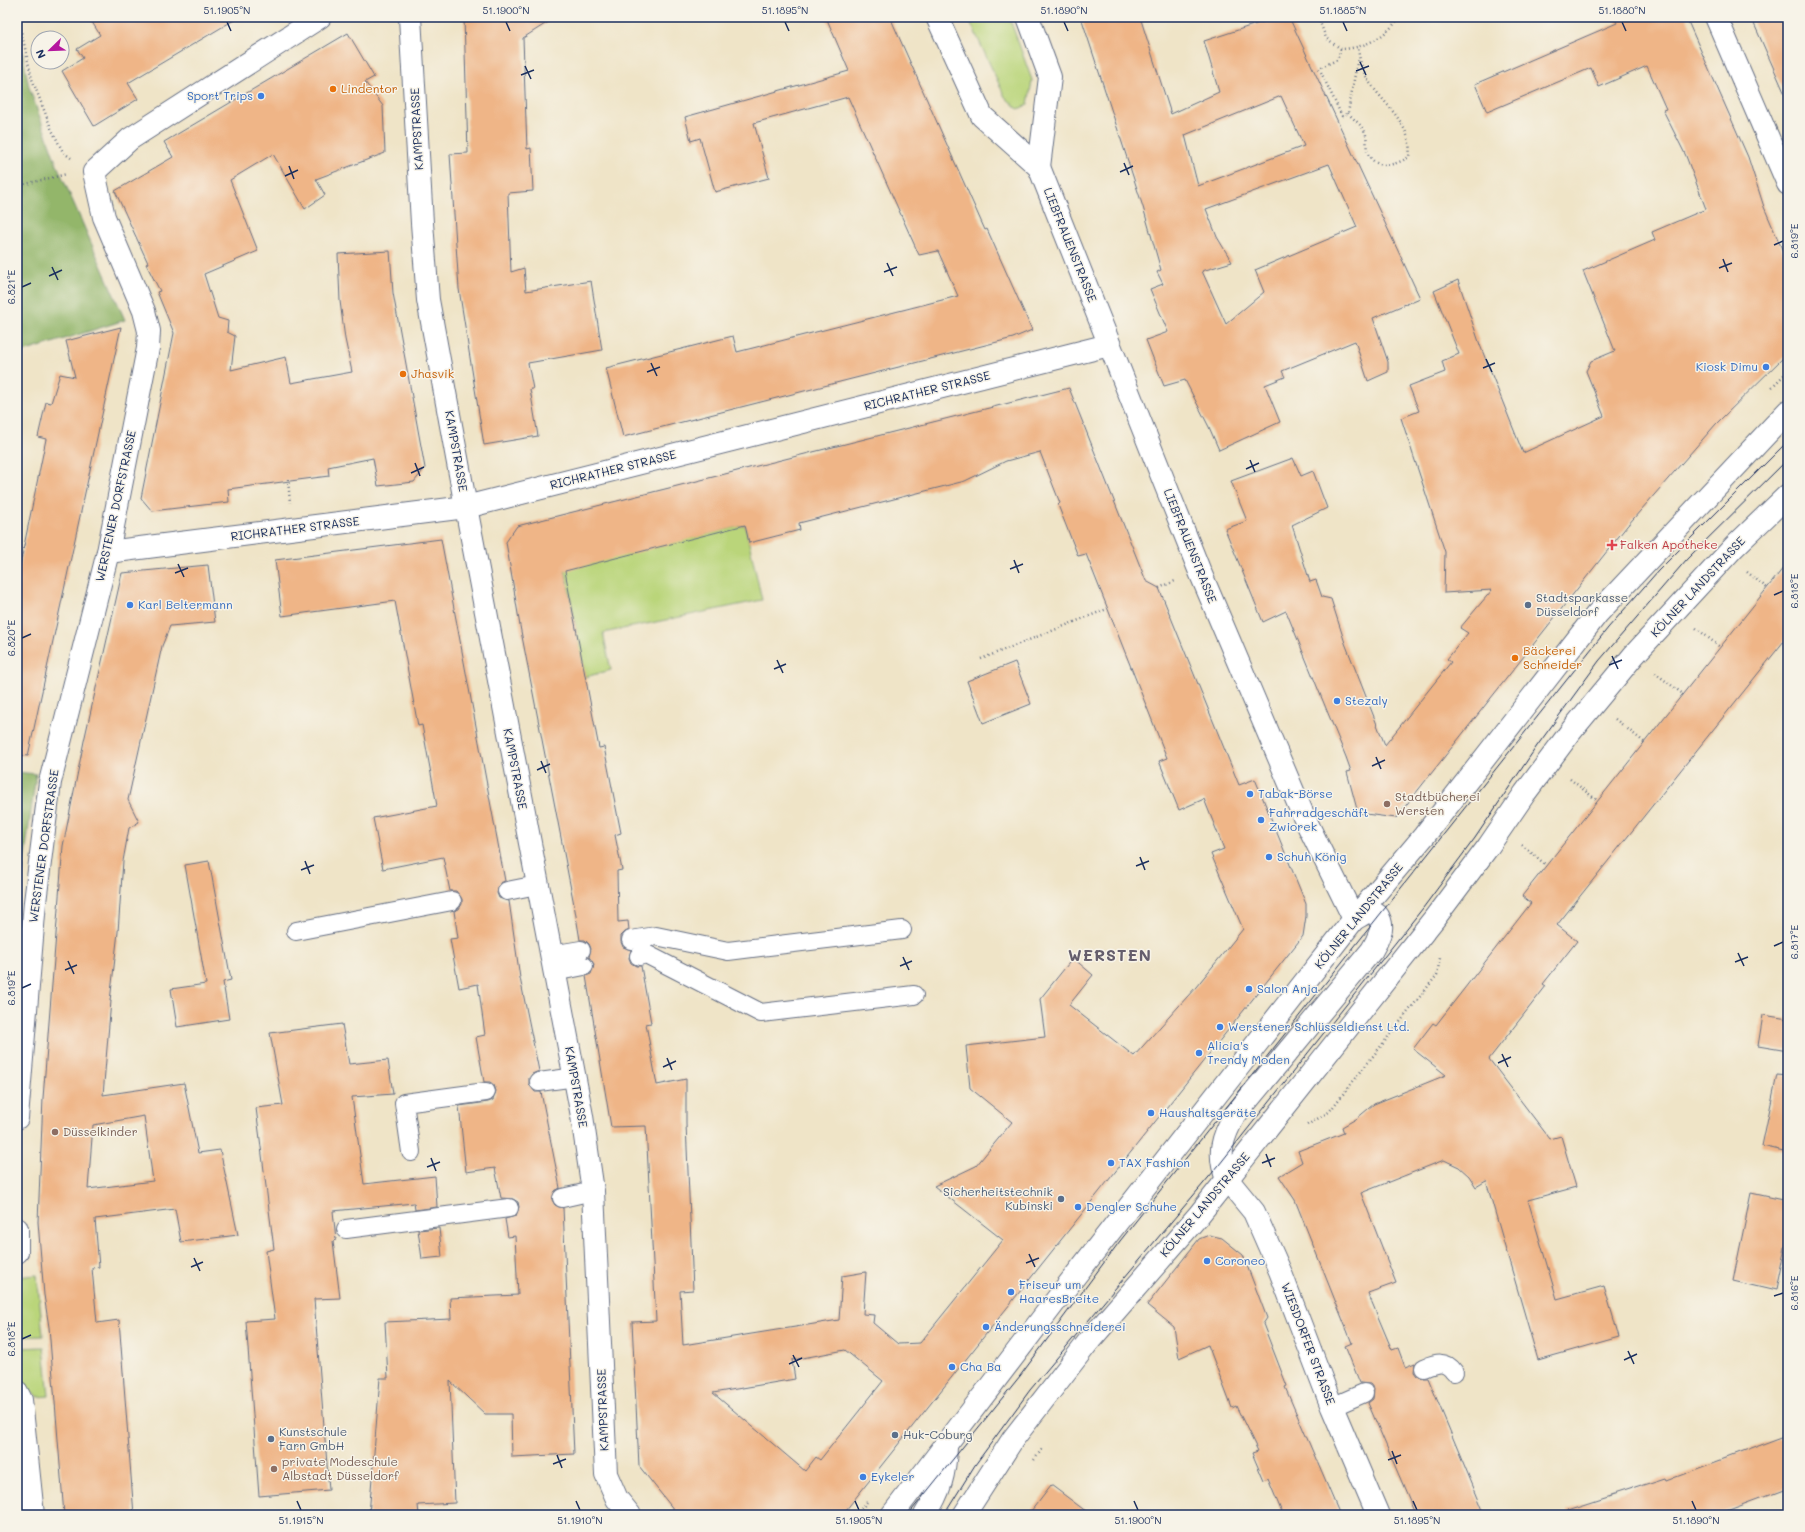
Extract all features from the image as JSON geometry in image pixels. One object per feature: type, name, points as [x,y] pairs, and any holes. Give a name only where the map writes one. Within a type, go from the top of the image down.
[{"type":"street","points":[[94,172],[130,139],[320,17]]},
{"type":"street","name":"KAMPSTRASSE","points":[[410,17],[428,300],[552,963],[576,1077],[593,1191],[606,1474],[617,1499],[630,1515]]},
{"type":"street","name":"LIEBFRAUENSTRASSE","points":[[937,17],[982,116],[1039,167],[1200,572],[1298,804],[1341,896],[1354,919]]},
{"type":"street","name":"LIEBFRAUENSTRASSE","points":[[1028,17],[1050,77],[1039,167]]},
{"type":"street","points":[[1716,17],[1788,184]]},
{"type":"street","name":"WERSTENER DORFSTRASSE","points":[[17,1118],[35,902],[50,782],[108,552],[148,348],[149,331],[138,293],[104,217],[94,172]]},
{"type":"street","name":"RICHRATHER STRASSE","points":[[108,552],[466,507],[1109,345]]},
{"type":"street","name":"KÖLNER LANDSTRASSE","points":[[892,1515],[946,1447],[1061,1294],[1354,919],[1424,836],[1597,614],[1788,411]]},
{"type":"street","name":"KÖLNER LANDSTRASSE","points":[[964,1515],[1013,1439],[1089,1341],[1198,1216],[1434,918],[1572,730],[1634,655],[1728,552],[1788,495]]},
{"type":"street","points":[[1227,1179],[1224,1172],[1221,1146],[1225,1133],[1235,1115],[1372,950],[1381,932],[1381,923],[1378,916],[1372,912],[1354,919]]},
{"type":"street","name":"WIESDORFER STRASSE","points":[[1227,1179],[1254,1212],[1280,1271],[1332,1407],[1378,1515]]},
{"type":"street","points":[[17,1229],[17,1252]]},
{"type":"street","points":[[17,1392],[21,1400],[33,1515]]},
{"type":"street","points":[[925,1515],[937,1497],[946,1468],[946,1447]]},
{"type":"lane","points":[[507,891],[538,885]]},
{"type":"lane","points":[[296,930],[452,901]]},
{"type":"lane","points":[[902,930],[728,951],[656,936],[635,948],[761,1013],[914,995]]},
{"type":"lane","points":[[552,963],[583,958]]},
{"type":"lane","points":[[539,1082],[576,1077]]},
{"type":"lane","points":[[411,1152],[404,1103],[486,1092]]},
{"type":"lane","points":[[562,1198],[593,1191]]},
{"type":"lane","points":[[346,1228],[509,1208]]},
{"type":"lane","points":[[1424,1368],[1437,1364],[1444,1364],[1452,1368],[1454,1372]]},
{"type":"lane","points":[[1332,1407],[1364,1393]]},
{"type":"path","points":[[18,17],[21,36],[32,79],[50,128],[63,152],[94,172]]},
{"type":"path","points":[[1318,17],[1326,38],[1341,49],[1358,47],[1385,33],[1400,17]]},
{"type":"path","points":[[17,46],[21,36]]},
{"type":"path","points":[[1348,113],[1365,132],[1368,153],[1373,160],[1388,166],[1398,164],[1409,157],[1410,148],[1407,134],[1368,80],[1359,60],[1358,47]]},
{"type":"path","points":[[1341,49],[1337,60],[1319,68],[1342,116],[1348,113]]},
{"type":"path","points":[[1348,113],[1357,63],[1359,60]]},
{"type":"path","points":[[17,186],[62,174],[94,172]]},
{"type":"path","points":[[1746,571],[1767,588]]},
{"type":"path","points":[[981,659],[1107,609]]},
{"type":"path","points":[[1695,628],[1720,647]]},
{"type":"path","points":[[1651,670],[1683,694]]},
{"type":"path","points":[[1613,717],[1644,742]]},
{"type":"path","points":[[1566,776],[1598,801]]},
{"type":"path","points":[[1520,844],[1546,865]]},
{"type":"path","points":[[1305,1126],[1329,1112],[1437,976],[1441,952]]},
{"type":"green space","points":[[968,17],[1009,17],[1032,80],[1028,105],[1018,109],[1005,97]]},
{"type":"green space","points":[[17,25],[29,87],[57,165],[125,320],[17,354]]},
{"type":"green space","points":[[745,525],[762,600],[603,633],[611,670],[585,677],[565,569]]},
{"type":"green space","points":[[17,772],[36,774],[17,914]]},
{"type":"green space","points":[[37,1275],[43,1336],[17,1337],[17,1277]]},
{"type":"green space","points":[[44,1347],[49,1396],[38,1397],[17,1381],[17,1348]]},
{"type":"building","points":[[89,17],[239,17],[128,83],[138,99],[94,126],[62,71],[70,70],[70,66],[83,58],[77,49],[100,35]]},
{"type":"building","points":[[464,17],[556,17],[523,38],[527,149],[531,148],[533,191],[508,193],[511,272],[524,268],[526,291],[591,281],[602,350],[528,363],[533,389],[530,389],[538,436],[484,445],[459,289],[450,154],[468,153]]},
{"type":"building","points":[[826,17],[890,17],[985,230],[987,229],[1032,330],[1013,338],[623,437],[606,368],[733,336],[737,352],[958,296],[938,251],[919,255],[848,97],[754,123],[769,178],[715,192],[700,138],[691,141],[685,117],[849,71]]},
{"type":"building","points":[[1081,17],[1140,17],[1171,114],[1219,92],[1204,41],[1278,17],[1289,17],[1420,298],[1373,318],[1388,362],[1388,372],[1368,381],[1355,341],[1282,371],[1285,377],[1265,385],[1280,422],[1219,450],[1185,380],[1164,386],[1146,340],[1168,332],[1150,289],[1163,284],[1157,272],[1161,270],[1143,207]],"holes":[[[1281,96],[1304,146],[1198,186],[1185,135]],[[1329,164],[1357,227],[1255,270],[1264,292],[1226,324],[1202,271],[1232,262],[1217,237],[1206,209]]]},
{"type":"building","points":[[1614,17],[1686,17],[1748,157],[1764,207],[1788,263],[1788,353],[1716,424],[1627,526],[1396,818],[1358,813],[1347,772],[1351,771],[1286,611],[1263,622],[1225,529],[1247,521],[1231,481],[1293,458],[1301,476],[1313,471],[1327,508],[1292,525],[1310,582],[1316,580],[1322,597],[1331,599],[1345,643],[1385,745],[1451,662],[1447,659],[1468,633],[1460,628],[1492,590],[1444,593],[1445,552],[1401,418],[1419,411],[1409,386],[1445,372],[1442,361],[1459,354],[1434,291],[1458,280],[1480,345],[1523,453],[1604,416],[1586,371],[1591,361],[1615,351],[1583,271],[1655,240],[1652,232],[1706,209],[1686,156],[1663,110],[1666,109],[1647,66],[1599,87],[1591,68],[1487,112],[1475,84],[1617,23]]},
{"type":"building","points":[[1751,17],[1788,17],[1788,101]]},
{"type":"building","points":[[348,33],[374,77],[365,82],[383,106],[385,153],[316,179],[325,195],[305,209],[273,154],[230,180],[258,251],[204,274],[218,318],[228,321],[227,332],[235,336],[231,370],[286,357],[291,383],[352,372],[345,339],[340,301],[338,254],[390,251],[393,293],[425,468],[414,482],[378,486],[373,458],[328,467],[329,476],[228,489],[229,502],[152,511],[141,498],[174,333],[157,292],[160,291],[146,264],[148,263],[115,191],[173,157],[164,142]]},
{"type":"building","points":[[121,327],[28,756],[17,755],[17,580],[46,439],[38,437],[46,402],[51,403],[60,374],[75,377],[66,341]]},
{"type":"building","points":[[1069,388],[1146,581],[1159,588],[1239,785],[1255,779],[1306,904],[1303,936],[842,1515],[678,1515],[639,1466],[632,1322],[656,1321],[646,1126],[611,1127],[586,976],[591,974],[594,964],[589,957],[591,949],[589,944],[585,940],[580,940],[520,626],[506,542],[517,526]],"holes":[[[1040,452],[1060,503],[1058,505],[1078,556],[1086,554],[1167,758],[1159,761],[1179,810],[1204,799],[1224,849],[1211,854],[1243,929],[1196,987],[1134,1056],[1069,1005],[1093,975],[1073,958],[1040,999],[1045,1037],[966,1046],[970,1088],[1012,1122],[976,1166],[934,1186],[1003,1240],[920,1343],[898,1344],[873,1323],[874,1315],[863,1314],[866,1272],[842,1276],[839,1320],[683,1345],[680,1291],[693,1290],[686,1124],[686,1079],[657,1085],[646,1024],[651,1023],[641,966],[636,966],[631,963],[629,958],[631,950],[623,947],[621,942],[621,936],[629,930],[628,921],[618,922],[617,871],[622,870],[615,835],[621,833],[604,747],[599,748],[565,571],[745,525],[749,543],[800,530],[799,523],[965,481],[1006,461]],[[845,1350],[883,1381],[820,1460],[816,1457],[805,1471],[713,1393],[795,1379],[792,1360]]]},
{"type":"building","points":[[441,539],[505,881],[500,883],[497,893],[499,898],[509,901],[520,978],[539,1071],[532,1074],[529,1078],[529,1084],[535,1092],[541,1092],[560,1188],[555,1191],[552,1200],[555,1205],[563,1208],[574,1454],[512,1457],[511,1414],[485,1414],[450,1381],[455,1503],[418,1505],[419,1515],[369,1515],[380,1378],[388,1378],[385,1322],[451,1319],[450,1298],[518,1295],[515,1236],[508,1237],[505,1219],[516,1216],[519,1207],[518,1202],[513,1199],[501,1198],[495,1168],[466,1172],[459,1106],[493,1100],[496,1091],[494,1085],[490,1082],[484,1082],[476,1037],[485,1035],[478,984],[459,988],[450,939],[458,938],[454,911],[459,909],[462,904],[462,899],[456,891],[450,891],[443,857],[383,869],[373,818],[437,806],[422,725],[418,726],[395,601],[282,616],[275,560]]},
{"type":"building","points":[[1788,562],[1788,636],[1557,925],[1577,941],[1543,984],[1546,986],[1489,1059],[1550,1139],[1561,1136],[1576,1187],[1528,1200],[1557,1299],[1604,1286],[1619,1337],[1538,1360],[1486,1181],[1476,1187],[1469,1176],[1459,1167],[1444,1160],[1361,1193],[1396,1283],[1368,1293],[1392,1350],[1398,1348],[1405,1367],[1415,1363],[1414,1372],[1417,1376],[1428,1378],[1485,1515],[1416,1515],[1368,1403],[1373,1399],[1374,1389],[1370,1384],[1360,1383],[1345,1346],[1352,1343],[1295,1200],[1279,1176],[1302,1162],[1298,1151],[1344,1133],[1342,1127],[1356,1119],[1374,1104],[1446,1075],[1413,1049],[1433,1023],[1436,1025],[1531,903],[1522,896]]},
{"type":"building","points":[[208,565],[215,622],[170,626],[162,646],[128,800],[139,822],[129,828],[123,861],[103,1095],[184,1083],[198,1153],[220,1150],[238,1235],[181,1242],[175,1209],[95,1219],[99,1267],[92,1268],[97,1323],[119,1320],[134,1515],[64,1515],[49,1327],[44,1295],[38,1222],[43,1098],[63,846],[84,741],[122,573]],"holes":[[[144,1116],[153,1181],[88,1189],[93,1125]]]},
{"type":"building","points":[[1015,662],[1031,704],[983,723],[967,681]]},
{"type":"building","points":[[209,861],[231,980],[223,982],[229,1019],[177,1027],[171,989],[206,984],[185,865]]},
{"type":"building","points":[[1763,1015],[1788,1019],[1788,1051],[1758,1046]]},
{"type":"building","points":[[342,1024],[349,1064],[388,1060],[393,1094],[352,1097],[364,1184],[435,1176],[437,1207],[415,1210],[414,1203],[333,1211],[336,1240],[333,1241],[340,1298],[314,1299],[329,1490],[259,1496],[246,1321],[275,1319],[266,1251],[274,1249],[256,1108],[283,1105],[270,1033]]},
{"type":"building","points":[[1777,1075],[1788,1076],[1788,1152],[1762,1146]]},
{"type":"building","points":[[1751,1193],[1788,1201],[1788,1233],[1776,1291],[1733,1281]]},
{"type":"building","points":[[439,1228],[442,1257],[422,1259],[418,1230]]},
{"type":"building","points":[[1209,1235],[1222,1238],[1243,1255],[1267,1318],[1263,1324],[1287,1386],[1285,1387],[1340,1515],[1283,1515],[1268,1479],[1264,1481],[1252,1453],[1258,1451],[1236,1406],[1232,1408],[1208,1345],[1179,1358],[1174,1327],[1147,1305],[1199,1239]]},
{"type":"building","points":[[1788,1435],[1788,1487],[1713,1515],[1568,1515],[1567,1510],[1666,1478],[1667,1480]]},
{"type":"building","points":[[1051,1485],[1091,1515],[1028,1515]]},
{"type":"tram line","points":[[908,1515],[1020,1376],[1120,1241],[1608,628],[1658,571],[1788,441]]},
{"type":"tram line","points":[[944,1515],[975,1465],[1030,1390],[1219,1165],[1423,908],[1475,838],[1537,746],[1599,661],[1687,559],[1788,459]]},
{"type":"place","name":"Lindentor","points":[[333,89]]},
{"type":"place","name":"Sport Trips","points":[[261,96]]},
{"type":"place","name":"Kiosk Dimu","points":[[1766,367]]},
{"type":"place","name":"Jhasvik","points":[[403,374]]},
{"type":"place","name":"Falken Apotheke","points":[[1612,545]]},
{"type":"place","name":"Karl Beltermann","points":[[130,605]]},
{"type":"place","name":"Stadtsparkasse Düsseldorf","points":[[1528,605]]},
{"type":"place","name":"Bäckerei Schneider","points":[[1515,658]]},
{"type":"place","name":"Stezaly","points":[[1337,701]]},
{"type":"place","name":"Tabak-Börse","points":[[1250,794]]},
{"type":"place","name":"Stadtbücherei Wersten","points":[[1387,804]]},
{"type":"place","name":"Fahrradgeschäft Zwiorek","points":[[1261,820]]},
{"type":"place","name":"Schuh König","points":[[1269,857]]},
{"type":"place","name":"Salon Anja","points":[[1249,989]]},
{"type":"place","name":"Werstener Schlüsseldienst Ltd.","points":[[1220,1027]]},
{"type":"place","name":"Alicia's Trendy Moden","points":[[1199,1053]]},
{"type":"place","name":"Haushaltsgeräte","points":[[1151,1113]]},
{"type":"place","name":"Düsselkinder","points":[[55,1132]]},
{"type":"place","name":"TAX Fashion","points":[[1111,1163]]},
{"type":"place","name":"Sicherheitstechnik Kubinski","points":[[1061,1199]]},
{"type":"place","name":"Dengler Schuhe","points":[[1078,1207]]},
{"type":"place","name":"Coroneo","points":[[1207,1261]]},
{"type":"place","name":"Friseur um HaaresBreite","points":[[1011,1292]]},
{"type":"place","name":"Änderungsschneiderei","points":[[986,1327]]},
{"type":"place","name":"Cha Ba","points":[[952,1367]]},
{"type":"place","name":"Huk-Coburg","points":[[895,1435]]},
{"type":"place","name":"Kunstschule Farn GmbH","points":[[271,1439]]},
{"type":"place","name":"private Modeschule Albstadt Düsseldorf","points":[[274,1469]]},
{"type":"place","name":"Eykeler","points":[[863,1477]]},
{"type":"district","name":"WERSTEN","points":[[1110,955]]}]
